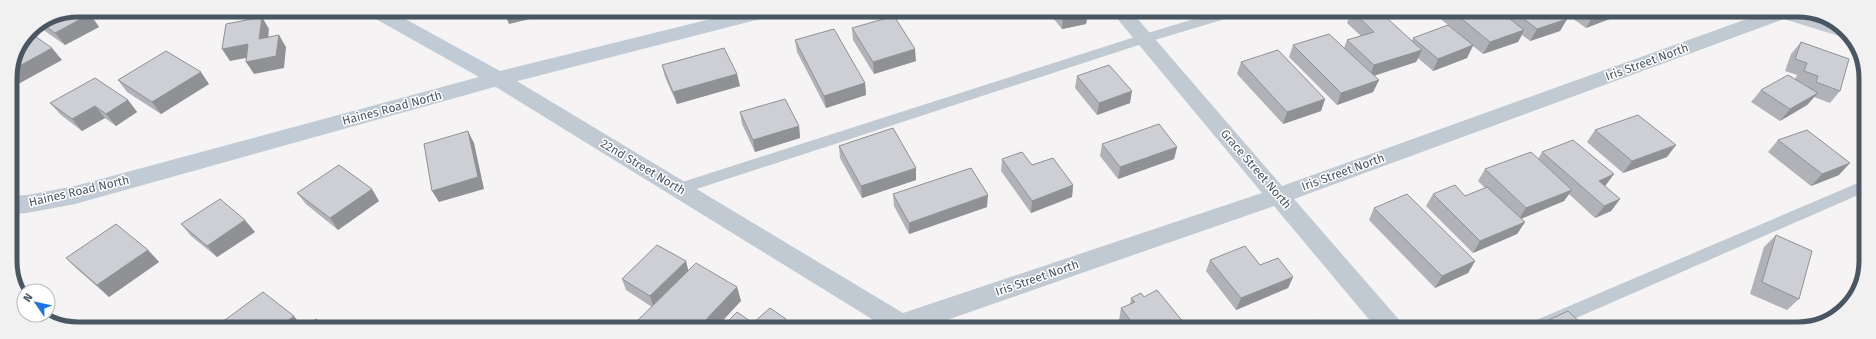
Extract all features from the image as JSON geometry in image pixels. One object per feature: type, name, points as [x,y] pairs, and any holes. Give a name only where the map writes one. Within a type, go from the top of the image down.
[{"type":"street","name":"22nd Street North","points":[[387,17],[498,79],[898,322]]},
{"type":"street","name":"Haines Road North","points":[[17,205],[75,195],[498,79],[745,17]]},
{"type":"street","name":"Grace Street North","points":[[1125,17],[1386,322]]},
{"type":"street","name":"Iris Street North","points":[[916,322],[1278,196],[1766,17]]},
{"type":"street","points":[[1796,17],[1833,28]]},
{"type":"lane","points":[[678,189],[1217,17]]},
{"type":"lane","points":[[1549,322],[1859,189]]},
{"type":"building","points":[[84,17],[55,33],[46,26],[66,18]]},
{"type":"building","points":[[262,17],[259,39],[279,35],[276,56],[246,62],[248,44],[222,49],[226,24]]},
{"type":"building","points":[[895,17],[915,49],[873,62],[852,28]]},
{"type":"building","points":[[1358,17],[1386,17],[1422,50],[1374,65],[1347,40],[1374,32]]},
{"type":"building","points":[[1460,17],[1508,17],[1524,30],[1490,42]]},
{"type":"building","points":[[1521,17],[1564,17],[1567,19],[1537,29]]},
{"type":"building","points":[[1448,25],[1473,45],[1438,59],[1413,38]]},
{"type":"building","points":[[834,29],[865,83],[824,96],[795,40]]},
{"type":"building","points":[[1329,34],[1379,80],[1341,93],[1293,45]]},
{"type":"building","points":[[34,36],[52,48],[18,67],[27,44]]},
{"type":"building","points":[[1801,42],[1849,59],[1840,91],[1816,82],[1818,76],[1804,71],[1807,63],[1795,59]]},
{"type":"building","points":[[724,48],[737,74],[673,92],[662,65]]},
{"type":"building","points":[[1278,50],[1325,99],[1287,112],[1241,62]]},
{"type":"building","points":[[166,51],[201,72],[152,102],[118,80]]},
{"type":"building","points":[[1109,65],[1132,91],[1099,103],[1077,76]]},
{"type":"building","points":[[1788,75],[1818,93],[1790,109],[1761,90]]},
{"type":"building","points":[[95,78],[128,100],[106,114],[95,106],[72,119],[50,103]]},
{"type":"building","points":[[785,99],[799,126],[753,140],[740,112]]},
{"type":"building","points":[[1638,115],[1676,145],[1632,161],[1595,130]]},
{"type":"building","points":[[1159,124],[1177,147],[1120,167],[1102,144]]},
{"type":"building","points":[[893,128],[916,168],[861,186],[839,146]]},
{"type":"building","points":[[1807,130],[1850,163],[1822,174],[1778,140]]},
{"type":"building","points":[[468,131],[478,177],[432,191],[424,144]]},
{"type":"building","points":[[1573,140],[1614,174],[1599,181],[1620,199],[1604,206],[1542,152]]},
{"type":"building","points":[[1022,152],[1032,165],[1053,158],[1073,185],[1032,201],[1002,159]]},
{"type":"building","points":[[1531,152],[1572,190],[1526,208],[1485,169]]},
{"type":"building","points":[[339,165],[372,189],[330,218],[297,193]]},
{"type":"building","points":[[971,168],[988,195],[909,223],[893,194]]},
{"type":"building","points":[[1455,185],[1465,196],[1487,187],[1525,222],[1480,241],[1433,194]]},
{"type":"building","points":[[1407,194],[1475,261],[1442,276],[1374,208]]},
{"type":"building","points":[[220,199],[245,220],[207,246],[181,224]]},
{"type":"building","points":[[116,224],[148,250],[97,285],[66,258]]},
{"type":"building","points":[[1776,235],[1812,251],[1799,299],[1762,282]]},
{"type":"building","points":[[657,245],[686,261],[650,296],[622,279]]},
{"type":"building","points":[[1245,246],[1260,265],[1278,258],[1293,277],[1241,298],[1210,260]]},
{"type":"building","points":[[696,263],[737,287],[704,322],[636,322]]},
{"type":"building","points":[[1157,290],[1183,322],[1132,322],[1121,308],[1135,302],[1131,298],[1141,293],[1144,297]]},
{"type":"building","points":[[263,292],[294,316],[286,322],[222,322]]},
{"type":"building","points":[[770,308],[786,319],[783,322],[754,322]]},
{"type":"building","points":[[1568,311],[1580,322],[1544,322]]},
{"type":"building","points":[[737,312],[752,322],[727,322]]},
{"type":"building","points":[[316,319],[320,322],[312,322]]}]
